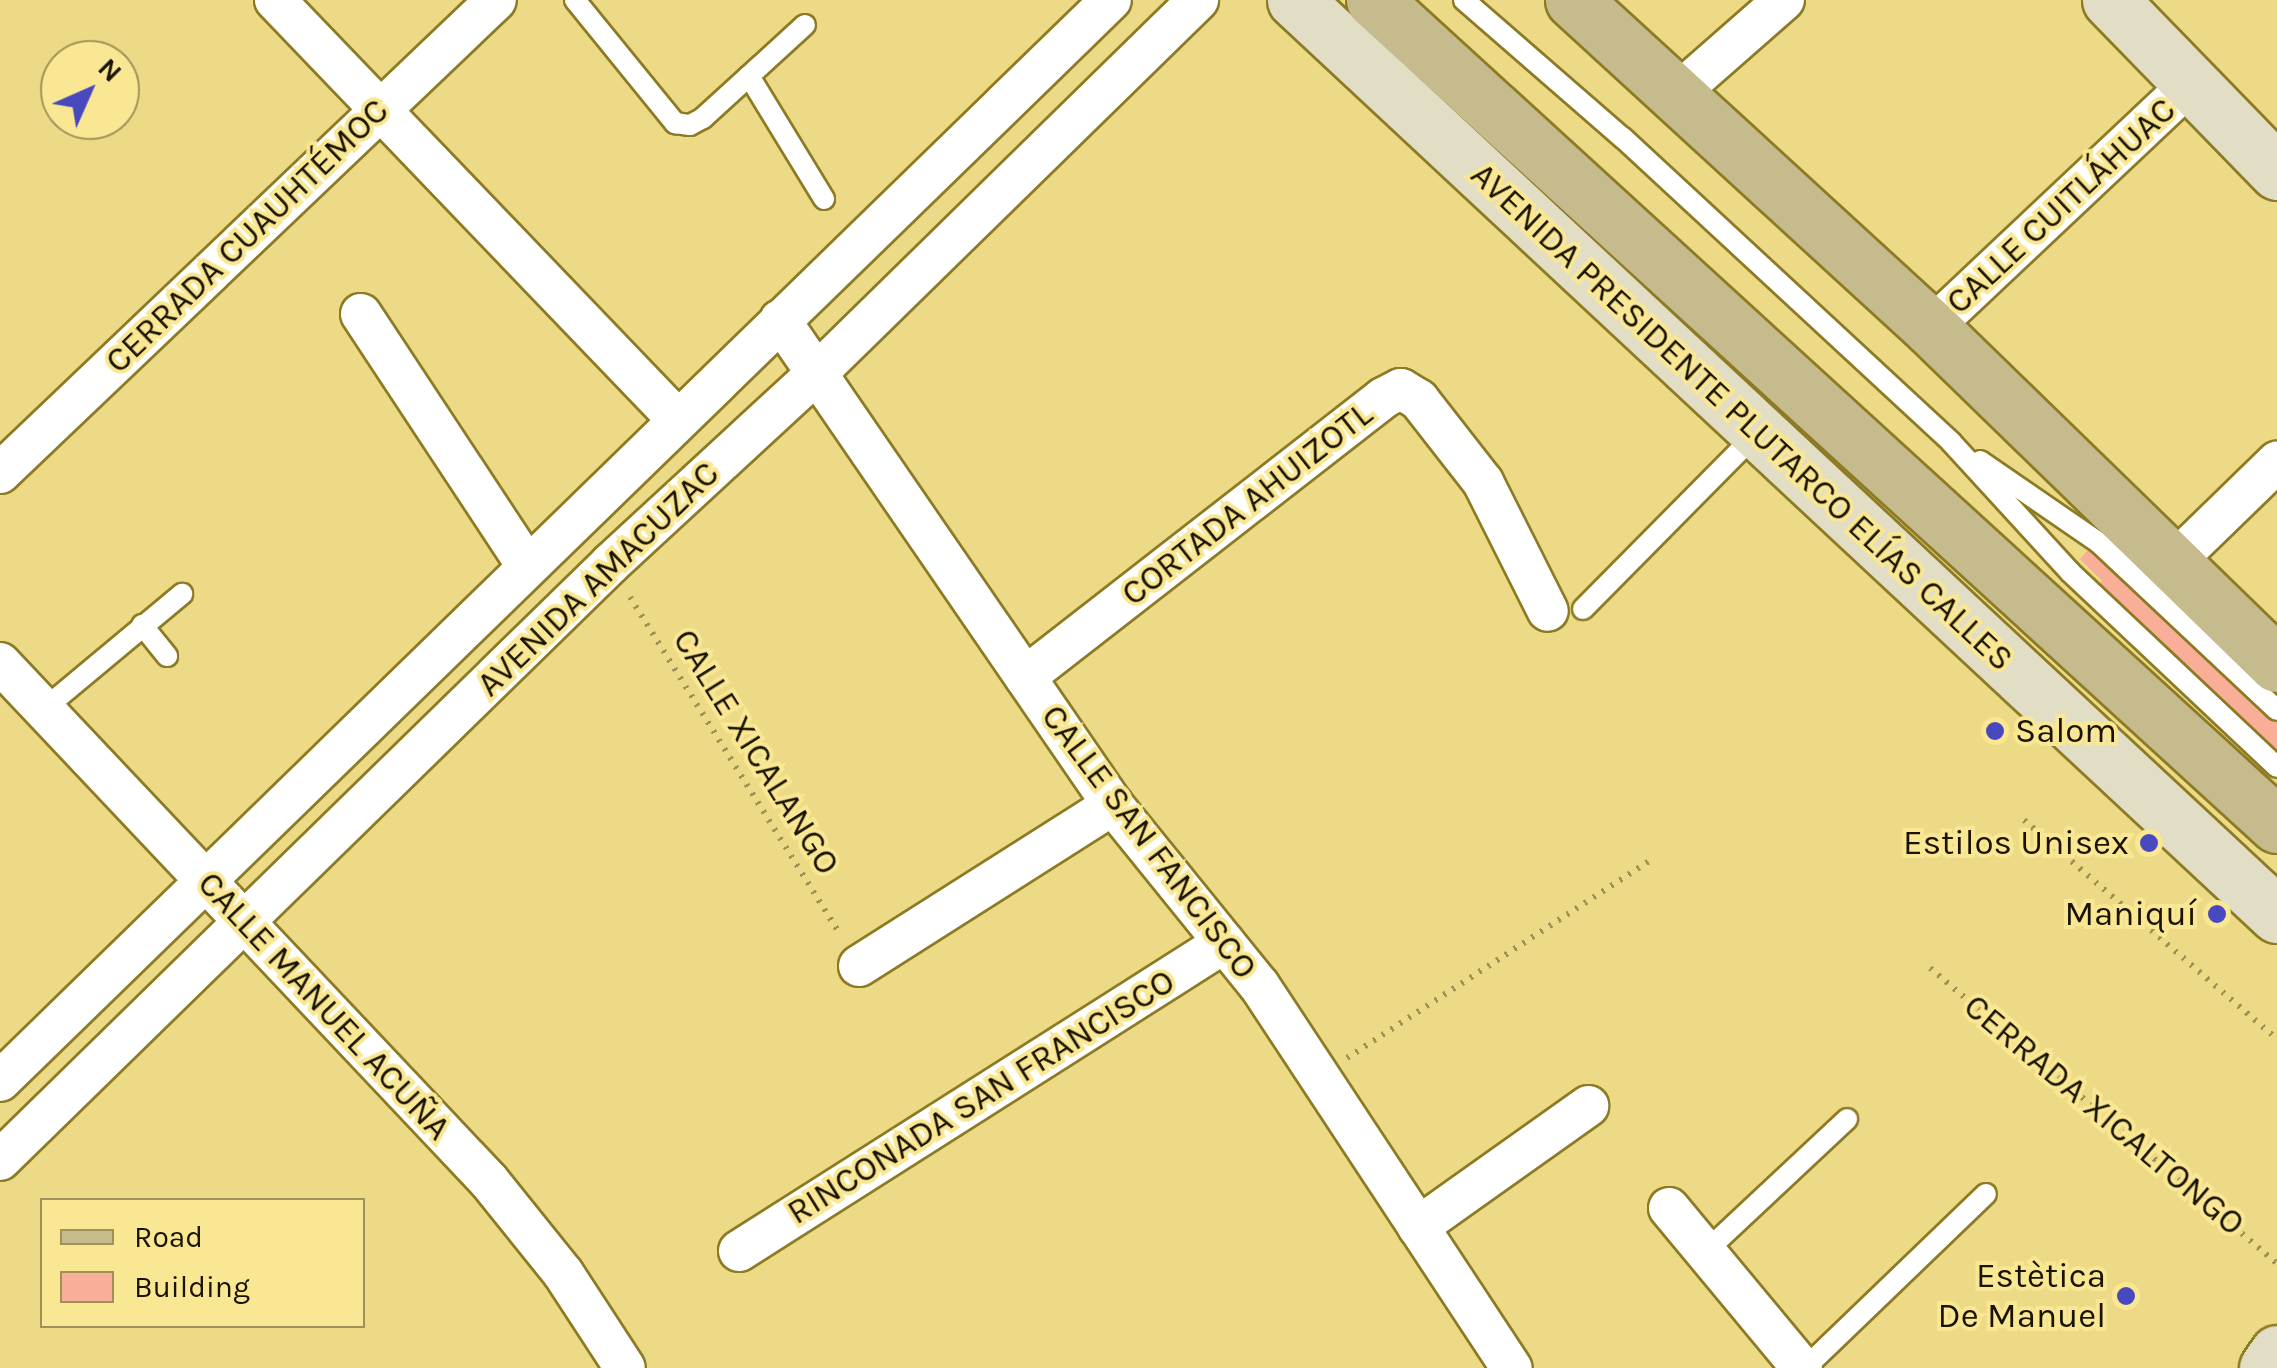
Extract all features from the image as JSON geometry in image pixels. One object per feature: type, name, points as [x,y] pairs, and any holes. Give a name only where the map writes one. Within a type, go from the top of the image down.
[{"type":"main road","name":"AVENIDA PRESIDENTE PLUTARCO ELÍAS CALLES","points":[[1374,0],[2277,825]]},
{"type":"main road","points":[[1573,0],[1931,328],[2277,664]]},
{"type":"street","points":[[275,0],[677,419]]},
{"type":"street","name":"CERRADA CUAUHTÉMOC","points":[[0,472],[496,0]]},
{"type":"street","name":"AVENIDA AMACUZAC","points":[[0,1081],[526,564],[1111,0]]},
{"type":"street","name":"AVENIDA AMACUZAC","points":[[0,1160],[246,924],[610,564],[818,372],[1198,0]]},
{"type":"street","name":"AVENIDA PRESIDENTE PLUTARCO ELÍAS CALLES","points":[[1295,0],[2277,915]]},
{"type":"street","points":[[1678,93],[1784,0]]},
{"type":"street","points":[[2110,0],[2277,172]]},
{"type":"street","name":"CALLE CUITLÁHUAC","points":[[1931,328],[2191,83]]},
{"type":"street","points":[[361,314],[526,564]]},
{"type":"street","name":"CALLE SAN FANCISCO","points":[[780,320],[1113,805],[1260,985],[1512,1368]]},
{"type":"street","name":"CORTADA AHUIZOTL","points":[[1025,678],[1384,398],[1402,390],[1419,400],[1483,482],[1566,610]]},
{"type":"street","points":[[2174,562],[2277,462]]},
{"type":"street","name":"CALLE MANUEL ACUÑA","points":[[0,662],[489,1181],[563,1273],[625,1368]]},
{"type":"street","points":[[859,966],[1113,805]]},
{"type":"street","name":"RINCONADA SAN FRANCISCO","points":[[739,1251],[1224,943]]},
{"type":"street","points":[[1418,1228],[1588,1106]]},
{"type":"street","points":[[1669,1208],[1804,1368]]},
{"type":"street","points":[[2266,1368],[2277,1353]]},
{"type":"lane","points":[[575,0],[676,123],[690,124],[703,118],[805,25]]},
{"type":"lane","points":[[1464,0],[1623,138],[1951,442],[2070,572],[2277,767]]},
{"type":"lane","points":[[749,76],[824,199]]},
{"type":"lane","points":[[1566,610],[1757,432]]},
{"type":"lane","points":[[1951,442],[2098,542],[2277,710]]},
{"type":"lane","points":[[44,708],[182,594]]},
{"type":"lane","points":[[142,625],[167,656]]},
{"type":"lane","points":[[1704,1253],[1847,1119]]},
{"type":"lane","points":[[1804,1368],[1986,1194]]},
{"type":"path","name":"CALLE XICALANGO","points":[[610,564],[859,966]]},
{"type":"path","points":[[2024,820],[2277,1039]]},
{"type":"path","points":[[1321,1076],[1652,859]]},
{"type":"path","name":"CERRADA XICALTONGO","points":[[1930,968],[2277,1263]]},
{"type":"building","points":[[2091,547],[2277,709],[2277,760],[2096,588],[2102,581],[2080,559]]},
{"type":"place","name":"Salom","points":[[1995,731]]},
{"type":"place","name":"Estilos Unisex","points":[[2149,843]]},
{"type":"place","name":"Maniquí","points":[[2217,914]]},
{"type":"place","name":"Estètica De Manuel","points":[[2126,1296]]}]
